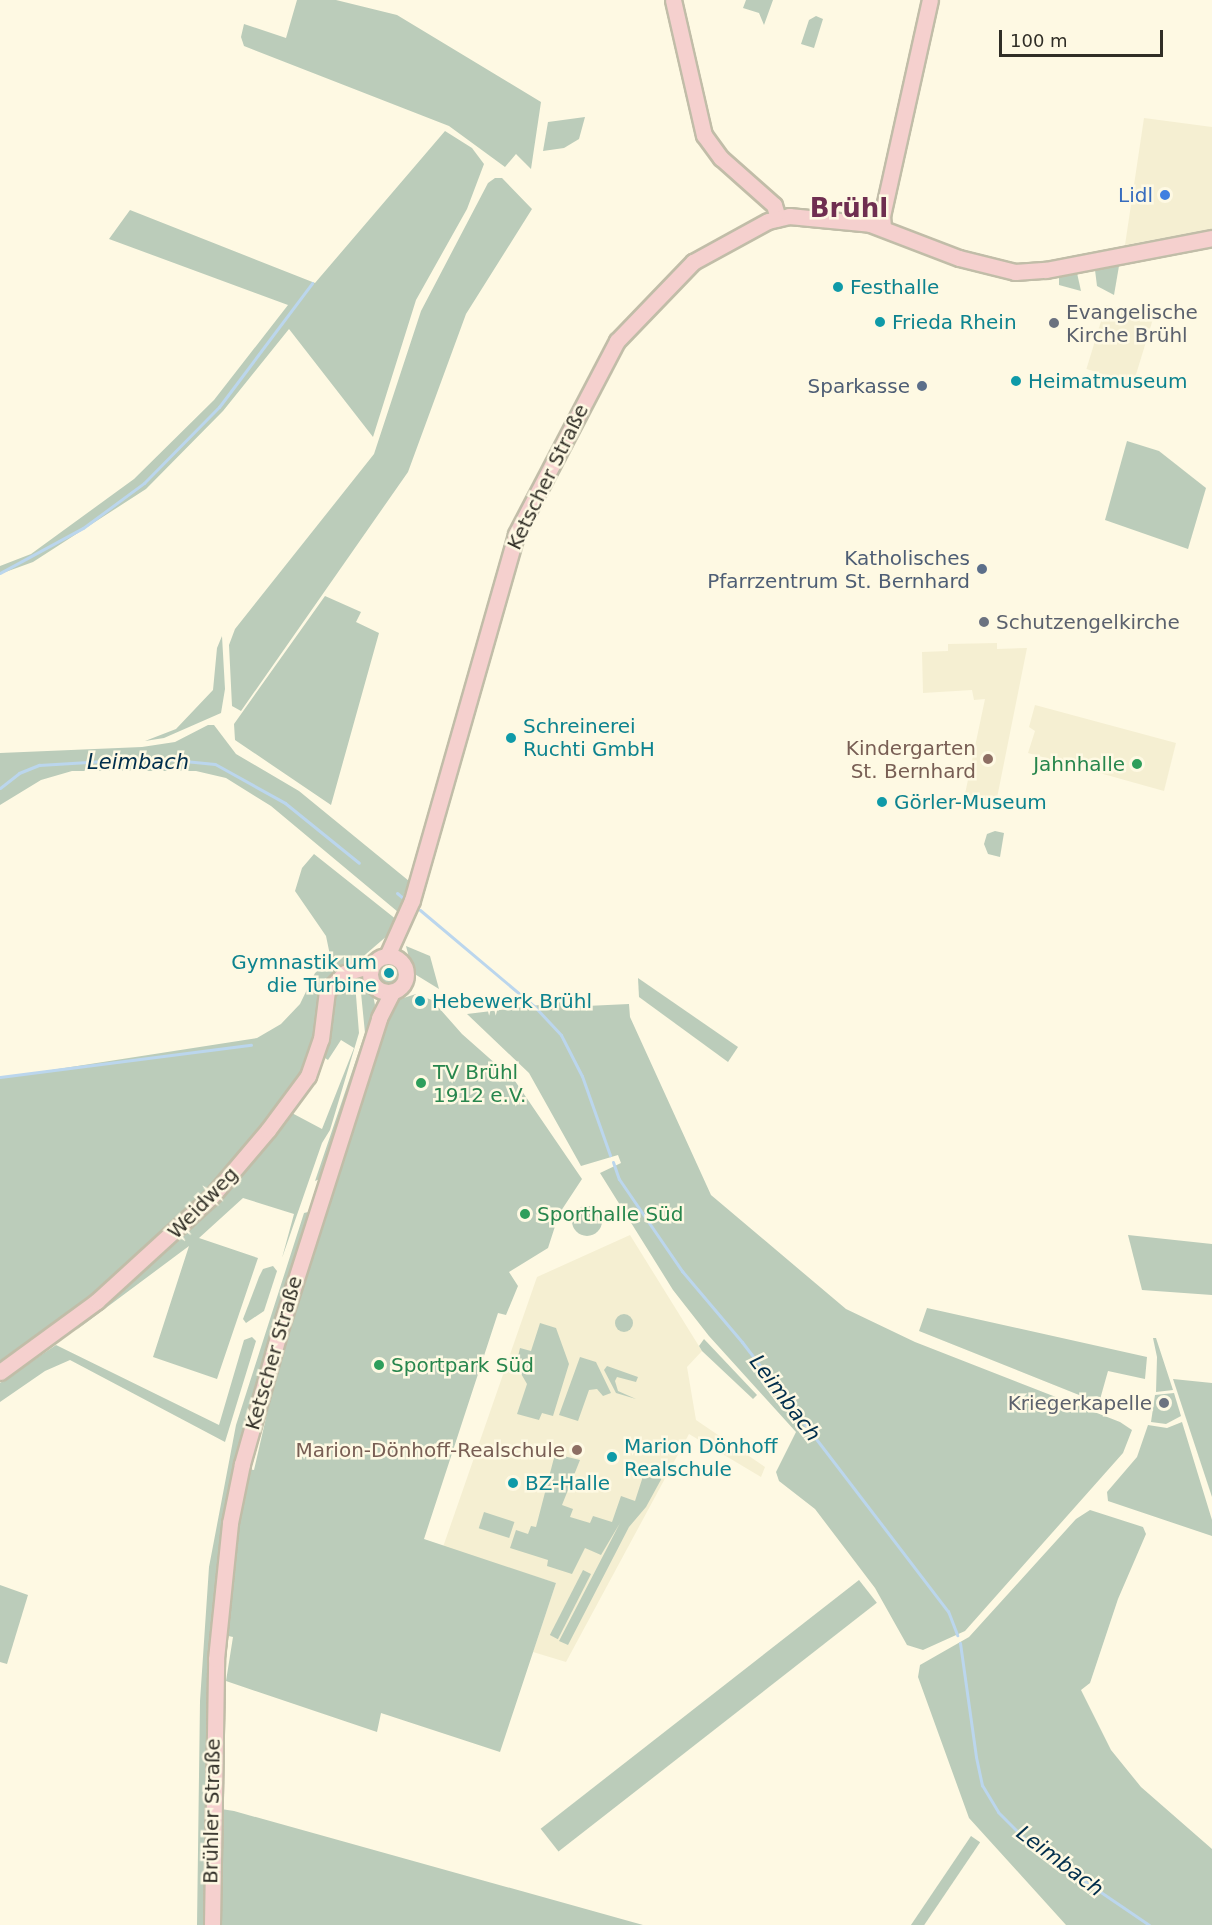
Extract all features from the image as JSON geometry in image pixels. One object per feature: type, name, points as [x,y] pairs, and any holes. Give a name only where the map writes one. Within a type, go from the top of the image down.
[{"type":"main road","points":[[673,0],[704,135],[721,158],[774,205],[778,218]]},
{"type":"main road","points":[[883,227],[882,216],[930,0]]},
{"type":"main road","name":"Ketscher Straße","points":[[394,958],[516,534],[617,341],[639,315],[693,262],[778,218],[804,215],[883,227],[959,258],[1016,272],[1046,270],[1212,238]]},
{"type":"main road","points":[[394,958],[406,980],[379,982],[394,958]]},
{"type":"main road","name":"Weidweg","points":[[0,1372],[68,1325],[148,1257],[248,1156],[308,1076],[321,1039],[324,997],[334,982],[345,973],[379,982]]},
{"type":"main road","name":"Ketscher Straße","points":[[214,1697],[224,1560],[242,1464],[280,1326],[379,1018],[379,982]]},
{"type":"main road","name":"Brühler Straße","points":[[212,1925],[214,1697]]},
{"type":"shaded area","points":[[1144,118],[1212,127],[1212,229],[1125,245]]},
{"type":"shaded area","points":[[1106,305],[1153,319],[1133,383],[1086,369]]},
{"type":"shaded area","points":[[997,643],[997,649],[1027,648],[996,803],[965,794],[985,699],[974,700],[972,690],[923,693],[922,652],[948,651],[948,644]]},
{"type":"shaded area","points":[[1035,705],[1176,743],[1164,791],[1028,753],[1035,731],[1029,727]]},
{"type":"shaded area","name":"Marion-Dönhoff-Realschule","points":[[630,1235],[702,1351],[687,1367],[696,1420],[765,1467],[761,1477],[689,1434],[566,1662],[533,1652],[556,1583],[443,1547],[537,1277]]},
{"type":"green space","points":[[297,0],[336,0],[397,15],[541,102],[531,169],[516,154],[505,167],[449,126],[244,46],[241,37],[244,24],[286,38]]},
{"type":"green space","points":[[746,0],[773,0],[764,25],[759,13],[743,8]]},
{"type":"green space","points":[[816,16],[823,19],[814,48],[801,44],[809,20]]},
{"type":"green space","points":[[585,117],[579,139],[564,148],[543,151],[548,122]]},
{"type":"green space","points":[[445,131],[472,148],[484,164],[467,209],[416,300],[373,437],[289,329],[223,411],[146,489],[33,562],[0,574],[0,566],[31,554],[134,479],[214,400],[288,305],[109,239],[130,210],[315,283]]},
{"type":"green space","points":[[495,178],[502,178],[532,209],[466,314],[408,472],[241,711],[232,706],[229,645],[235,629],[374,454],[421,311],[488,183]]},
{"type":"green space","points":[[1119,266],[1114,295],[1097,286],[1095,270]]},
{"type":"green space","points":[[1077,273],[1081,291],[1059,285],[1059,277]]},
{"type":"green space","points":[[1127,441],[1159,451],[1206,488],[1188,549],[1105,520]]},
{"type":"green space","points":[[325,596],[361,612],[356,622],[379,633],[331,805],[235,740],[234,724]]},
{"type":"green space","points":[[222,636],[225,689],[221,713],[164,738],[145,741],[176,729],[213,690],[217,648]]},
{"type":"green space","points":[[208,725],[214,725],[236,754],[299,791],[409,881],[398,912],[271,806],[226,778],[196,771],[72,771],[41,780],[0,805],[0,753],[142,747],[175,742]]},
{"type":"green space","points":[[995,831],[1004,833],[1000,857],[988,854],[984,844],[987,834]]},
{"type":"green space","points":[[314,854],[397,920],[388,935],[351,967],[330,976],[320,989],[316,1028],[306,1066],[226,1173],[96,1295],[0,1366],[0,1078],[257,1038],[281,1024],[300,1004],[315,973],[331,960],[326,936],[295,891],[302,868]]},
{"type":"green space","points":[[406,946],[430,956],[439,989],[413,973]]},
{"type":"green space","points":[[384,965],[392,965],[397,970],[395,981],[384,983],[379,978],[379,970]]},
{"type":"green space","points":[[638,978],[738,1047],[728,1062],[639,997]]},
{"type":"green space","points":[[355,983],[359,1033],[330,1130],[322,1143],[282,1258],[294,1214],[243,1198],[199,1238],[258,1258],[217,1379],[153,1357],[189,1246],[75,1331],[167,1251],[229,1189],[290,1112],[322,1129],[354,1048],[341,1040],[328,1060],[322,1056],[332,995],[342,986]]},
{"type":"green space","points":[[360,983],[372,990],[375,1005],[322,1178],[315,1181],[365,1033]]},
{"type":"green space","name":"Sportpark Süd","points":[[416,994],[432,1000],[462,1034],[515,1081],[582,1179],[559,1214],[548,1248],[509,1272],[518,1286],[506,1315],[498,1313],[424,1539],[556,1583],[500,1752],[381,1713],[377,1732],[226,1681],[233,1637],[224,1635],[231,1556],[247,1469],[254,1470],[274,1383],[271,1381],[384,1025],[394,1001]]},
{"type":"green space","points":[[563,1002],[565,1007],[629,1004],[630,1017],[711,1195],[846,1309],[915,1342],[1120,1422],[1132,1430],[1123,1453],[965,1631],[923,1650],[907,1645],[875,1588],[815,1509],[779,1481],[776,1472],[796,1432],[709,1336],[673,1290],[600,1173],[621,1163],[618,1155],[581,1166],[529,1073],[467,1014]]},
{"type":"green space","points":[[587,1206],[593,1207],[601,1215],[601,1227],[593,1235],[587,1236],[581,1235],[573,1227],[572,1221],[573,1215],[581,1207]]},
{"type":"green space","points":[[308,1212],[231,1485],[206,1925],[197,1925],[200,1701],[209,1567],[236,1425],[304,1213]]},
{"type":"green space","points":[[1128,1235],[1212,1244],[1212,1295],[1142,1290]]},
{"type":"green space","points":[[273,1266],[277,1271],[264,1311],[246,1323],[243,1319],[259,1277],[263,1269]]},
{"type":"green space","points":[[927,1308],[1147,1357],[1145,1379],[1108,1371],[1099,1403],[919,1331]]},
{"type":"green space","points":[[624,1314],[630,1317],[633,1323],[630,1329],[624,1332],[618,1329],[615,1323],[618,1317]]},
{"type":"green space","points":[[540,1323],[556,1328],[569,1364],[553,1416],[542,1413],[539,1420],[517,1414],[527,1384],[516,1365],[520,1348],[531,1351]]},
{"type":"green space","points":[[252,1337],[256,1341],[225,1442],[70,1360],[45,1371],[0,1402],[0,1383],[56,1345],[219,1425],[244,1340]]},
{"type":"green space","points":[[1153,1338],[1156,1338],[1173,1390],[1156,1392],[1157,1357]]},
{"type":"green space","points":[[704,1339],[757,1395],[753,1399],[702,1351],[699,1346]]},
{"type":"green space","points":[[580,1357],[596,1362],[611,1393],[603,1396],[597,1389],[589,1390],[578,1421],[559,1415]]},
{"type":"green space","points":[[607,1366],[638,1377],[636,1382],[617,1377],[615,1381],[618,1391],[636,1399],[616,1393],[604,1370]]},
{"type":"green space","points":[[1173,1379],[1212,1383],[1212,1497]]},
{"type":"green space","points":[[1174,1393],[1181,1416],[1166,1424],[1151,1422],[1155,1395]]},
{"type":"green space","points":[[1182,1422],[1212,1520],[1212,1536],[1108,1501],[1107,1492],[1137,1457],[1148,1425],[1167,1428]]},
{"type":"green space","points":[[555,1454],[580,1460],[562,1505],[573,1509],[570,1517],[590,1523],[593,1516],[612,1522],[621,1496],[635,1501],[645,1470],[663,1476],[646,1507],[629,1527],[568,1645],[559,1641],[620,1523],[601,1555],[585,1548],[572,1574],[547,1566],[548,1560],[510,1548],[516,1530],[528,1534],[531,1526],[536,1527]]},
{"type":"green space","points":[[1090,1510],[1143,1527],[1146,1534],[1118,1599],[1090,1683],[1081,1690],[1111,1750],[1141,1787],[1212,1849],[1212,1925],[1066,1925],[969,1818],[918,1677],[920,1665],[969,1637],[1076,1519]]},
{"type":"green space","points":[[484,1512],[514,1522],[509,1538],[479,1528]]},
{"type":"green space","points":[[583,1570],[591,1574],[558,1639],[550,1635]]},
{"type":"green space","points":[[859,1580],[877,1603],[558,1852],[541,1829]]},
{"type":"green space","points":[[0,1585],[28,1595],[7,1664],[0,1662]]},
{"type":"green space","points":[[221,1809],[234,1811],[643,1925],[220,1925]]},
{"type":"green space","points":[[971,1836],[980,1842],[924,1925],[911,1925]]},
{"type":"waterway","points":[[0,573],[83,528],[144,483],[219,407],[312,283]]},
{"type":"waterway","name":"Leimbach","points":[[0,788],[19,773],[39,765],[154,758],[215,764],[285,803],[359,863]]},
{"type":"waterway","name":"Leimbach","points":[[397,893],[403,898]]},
{"type":"waterway","name":"Leimbach","points":[[420,910],[535,1007],[561,1035],[582,1076],[610,1155]]},
{"type":"waterway","points":[[0,1077],[251,1045]]},
{"type":"waterway","name":"Leimbach","points":[[613,1162],[619,1179],[682,1271],[742,1342],[948,1611],[957,1635]]},
{"type":"waterway","name":"Leimbach","points":[[960,1643],[982,1785],[998,1812],[1030,1844],[1149,1925]]},
{"type":"place","name":"Lidl","points":[[1165,195]]},
{"type":"place","name":"Festhalle","points":[[838,287]]},
{"type":"place","name":"Frieda Rhein","points":[[880,322]]},
{"type":"place","name":"Evangelische Kirche Brühl","points":[[1054,323]]},
{"type":"place","name":"Heimatmuseum","points":[[1016,381]]},
{"type":"place","name":"Sparkasse","points":[[922,386]]},
{"type":"place","name":"Katholisches Pfarrzentrum St. Bernhard","points":[[982,569]]},
{"type":"place","name":"Schutzengelkirche","points":[[984,622]]},
{"type":"place","name":"Schreinerei Ruchti GmbH","points":[[511,738]]},
{"type":"place","name":"Kindergarten St. Bernhard","points":[[988,759]]},
{"type":"place","name":"Jahnhalle","points":[[1137,764]]},
{"type":"place","name":"Görler-Museum","points":[[882,802]]},
{"type":"place","name":"Gymnastik um die Turbine","points":[[389,973]]},
{"type":"place","name":"Hebewerk Brühl","points":[[420,1001]]},
{"type":"place","name":"TV Brühl 1912 e.V.","points":[[421,1083]]},
{"type":"place","name":"Sporthalle Süd","points":[[525,1214]]},
{"type":"place","name":"Sportpark Süd","points":[[379,1365]]},
{"type":"place","name":"Kriegerkapelle","points":[[1164,1403]]},
{"type":"place","name":"Marion-Dönhoff-Realschule","points":[[577,1450]]},
{"type":"place","name":"Marion Dönhoff Realschule","points":[[612,1457]]},
{"type":"place","name":"BZ-Halle","points":[[513,1483]]},
{"type":"district","name":"Brühl","points":[[849,209]]}]
